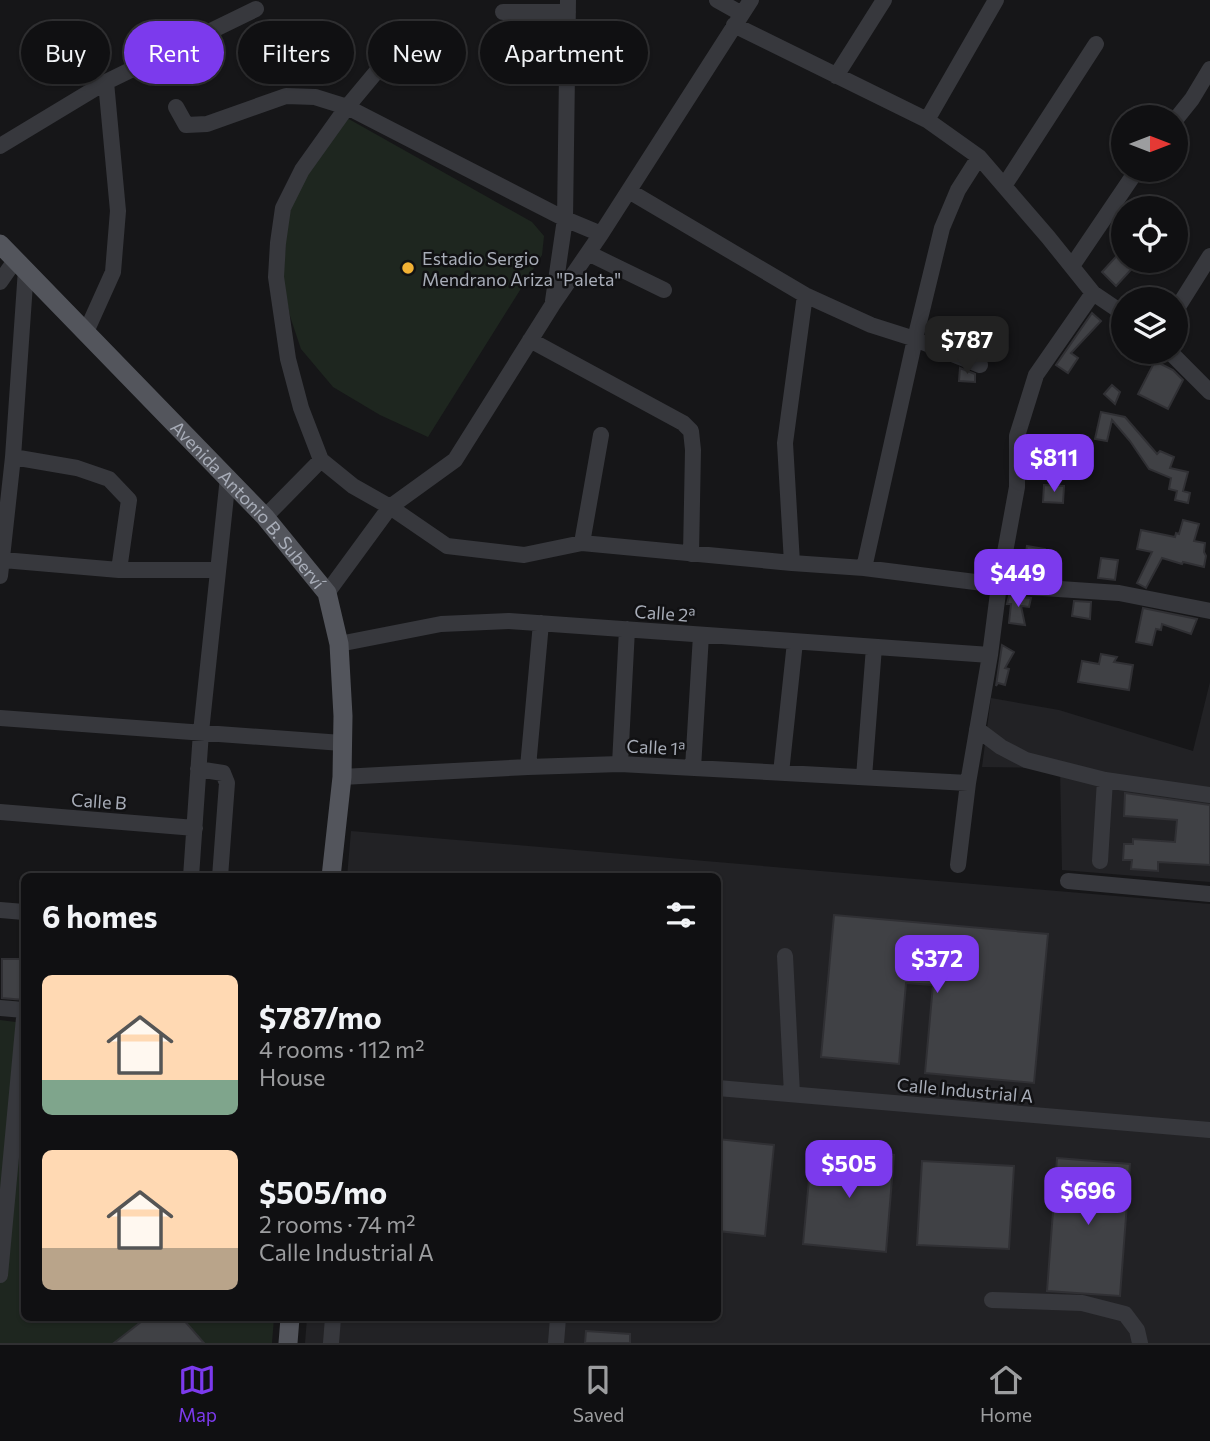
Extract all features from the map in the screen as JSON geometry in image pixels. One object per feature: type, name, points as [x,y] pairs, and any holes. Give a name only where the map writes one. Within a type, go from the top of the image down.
[{"type":"main road","name":"Avenida Antonio B. Suberví","points":[[0,244],[265,517],[327,593],[339,644],[342,743],[342,777],[331,873]]},
{"type":"main road","points":[[288,1343],[290,1321]]},
{"type":"street","points":[[717,0],[742,13],[836,76],[927,120],[979,157],[1093,293],[1111,305]]},
{"type":"street","points":[[836,76],[884,0]]},
{"type":"street","points":[[927,120],[996,0]]},
{"type":"street","points":[[503,12],[568,6],[565,219],[553,304]]},
{"type":"street","points":[[110,80],[256,9]]},
{"type":"street","points":[[327,593],[390,507],[455,460],[742,13]]},
{"type":"street","points":[[1004,186],[1096,44]]},
{"type":"street","points":[[1187,105],[1210,69]]},
{"type":"street","points":[[368,82],[302,170],[283,208],[276,277],[288,359],[300,408],[321,460],[353,486],[390,507],[447,546],[524,555],[582,543],[864,568],[999,585],[1119,593],[1210,611]]},
{"type":"street","points":[[0,146],[103,84]]},
{"type":"street","points":[[86,332],[113,272],[118,211],[106,84]]},
{"type":"street","points":[[176,107],[186,125],[207,124],[286,96],[315,97],[347,107],[565,219],[601,234]]},
{"type":"street","points":[[864,568],[942,228],[958,190],[979,157]]},
{"type":"street","points":[[1072,266],[1129,182]]},
{"type":"street","points":[[629,191],[804,295],[871,326],[915,339],[980,365]]},
{"type":"street","points":[[588,253],[664,290]]},
{"type":"street","points":[[1188,291],[1210,256]]},
{"type":"street","points":[[0,282],[21,264]]},
{"type":"street","points":[[21,264],[13,457],[1,568],[218,570]]},
{"type":"street","points":[[958,865],[968,783],[1017,487],[1017,436],[1036,375],[1093,293]]},
{"type":"street","points":[[792,563],[785,443],[804,295]]},
{"type":"street","points":[[530,340],[683,423],[691,431],[691,554]]},
{"type":"street","points":[[1182,364],[1210,392]]},
{"type":"street","points":[[582,543],[601,435]]},
{"type":"street","points":[[13,457],[77,468],[109,479],[129,500],[119,570]]},
{"type":"street","points":[[265,517],[321,460]]},
{"type":"street","points":[[191,873],[201,732],[228,478]]},
{"type":"street","name":"Calle 2ª","points":[[339,644],[441,624],[509,621],[990,655]]},
{"type":"street","points":[[528,767],[541,623]]},
{"type":"street","points":[[620,764],[627,629]]},
{"type":"street","points":[[694,768],[701,635]]},
{"type":"street","points":[[781,773],[795,642]]},
{"type":"street","points":[[864,778],[874,647]]},
{"type":"street","points":[[0,718],[342,743]]},
{"type":"street","points":[[977,729],[1001,747],[1026,760],[1105,780],[1210,795]]},
{"type":"street","name":"Calle 1ª","points":[[342,777],[620,764],[968,783]]},
{"type":"street","points":[[198,769],[223,773],[227,783],[220,873]]},
{"type":"street","points":[[1100,861],[1105,780]]},
{"type":"street","name":"Calle B","points":[[0,812],[195,828]]},
{"type":"street","points":[[1068,881],[1210,894]]},
{"type":"street","points":[[0,910],[21,912]]},
{"type":"street","points":[[785,956],[792,1094]]},
{"type":"street","points":[[0,1008],[21,1010]]},
{"type":"street","points":[[0,1275],[21,1050]]},
{"type":"street","name":"Calle Industrial A","points":[[721,1088],[1210,1130]]},
{"type":"street","points":[[992,1300],[1082,1303],[1125,1314],[1137,1330],[1140,1343]]},
{"type":"street","points":[[331,1343],[333,1321]]},
{"type":"street","points":[[556,1343],[558,1321]]},
{"type":"shaded area","name":"Estadio Sergio Mendrano Ariza \"Paleta\"","points":[[347,118],[532,222],[544,236],[542,255],[428,437],[380,415],[333,387],[301,349],[290,316],[283,282],[288,211],[312,166]]},
{"type":"shaded area","points":[[1210,682],[1210,882],[1062,870],[1060,768],[982,767],[991,698],[1059,710],[1193,751]]},
{"type":"shaded area","points":[[351,831],[1210,904],[1210,1343],[305,1343],[307,1321],[721,1321],[721,873],[347,873]]},
{"type":"shaded area","points":[[0,1020],[21,1023],[21,1321],[274,1321],[272,1343],[0,1343]]},
{"type":"building","points":[[1111,262],[1111,273],[1128,273],[1116,286],[1102,272]]},
{"type":"building","points":[[1092,313],[1101,321],[1071,353],[1078,358],[1068,373],[1056,365]]},
{"type":"building","points":[[1153,364],[1161,364],[1173,370],[1183,380],[1168,409],[1138,394]]},
{"type":"building","points":[[960,368],[975,374],[975,382],[959,381]]},
{"type":"building","points":[[1112,385],[1120,392],[1115,404],[1104,394]]},
{"type":"building","points":[[1101,412],[1125,417],[1157,454],[1160,451],[1174,457],[1170,468],[1188,472],[1183,491],[1190,493],[1188,503],[1175,500],[1177,491],[1169,489],[1171,478],[1149,469],[1112,420],[1107,441],[1095,439]]},
{"type":"building","points":[[1044,485],[1064,486],[1063,503],[1043,502]]},
{"type":"building","points":[[1183,520],[1199,524],[1194,541],[1205,543],[1204,567],[1162,558],[1146,588],[1137,583],[1152,552],[1137,549],[1141,530],[1175,537],[1176,533],[1179,534]]},
{"type":"building","points":[[1027,546],[1045,549],[1047,562],[1038,560],[1036,571],[1023,568]]},
{"type":"building","points":[[1101,558],[1118,560],[1115,580],[1098,578]]},
{"type":"building","points":[[1009,596],[1031,598],[1029,607],[1021,606],[1025,625],[1009,623]]},
{"type":"building","points":[[1074,601],[1091,602],[1090,619],[1072,616]]},
{"type":"building","points":[[1143,608],[1197,619],[1191,634],[1162,624],[1161,630],[1156,629],[1152,645],[1136,642]]},
{"type":"building","points":[[1002,645],[1014,652],[1005,668],[1009,669],[1005,685],[998,683],[996,686]]},
{"type":"building","points":[[1101,654],[1117,657],[1114,662],[1133,665],[1129,690],[1078,682],[1082,661],[1099,664]]},
{"type":"building","points":[[1125,793],[1210,805],[1210,865],[1158,862],[1158,871],[1131,869],[1132,860],[1123,860],[1124,844],[1133,844],[1133,839],[1175,842],[1177,820],[1124,816]]},
{"type":"building","points":[[834,915],[1048,934],[1034,1083],[925,1073],[933,985],[906,983],[899,1064],[821,1057]]},
{"type":"building","points":[[2,959],[21,959],[21,1000],[2,998]]},
{"type":"building","points":[[721,1139],[774,1145],[765,1236],[721,1231]]},
{"type":"building","points":[[812,1147],[894,1155],[886,1252],[803,1244]]},
{"type":"building","points":[[1057,1158],[1130,1164],[1120,1296],[1047,1291]]},
{"type":"building","points":[[922,1161],[1014,1166],[1009,1249],[917,1245]]},
{"type":"building","points":[[142,1321],[185,1321],[204,1343],[114,1343]]},
{"type":"building","points":[[586,1331],[630,1334],[630,1343],[585,1343]]},
{"type":"place","name":"Estadio Sergio Mendrano Ariza \"Paleta\"","points":[[408,268]]}]
